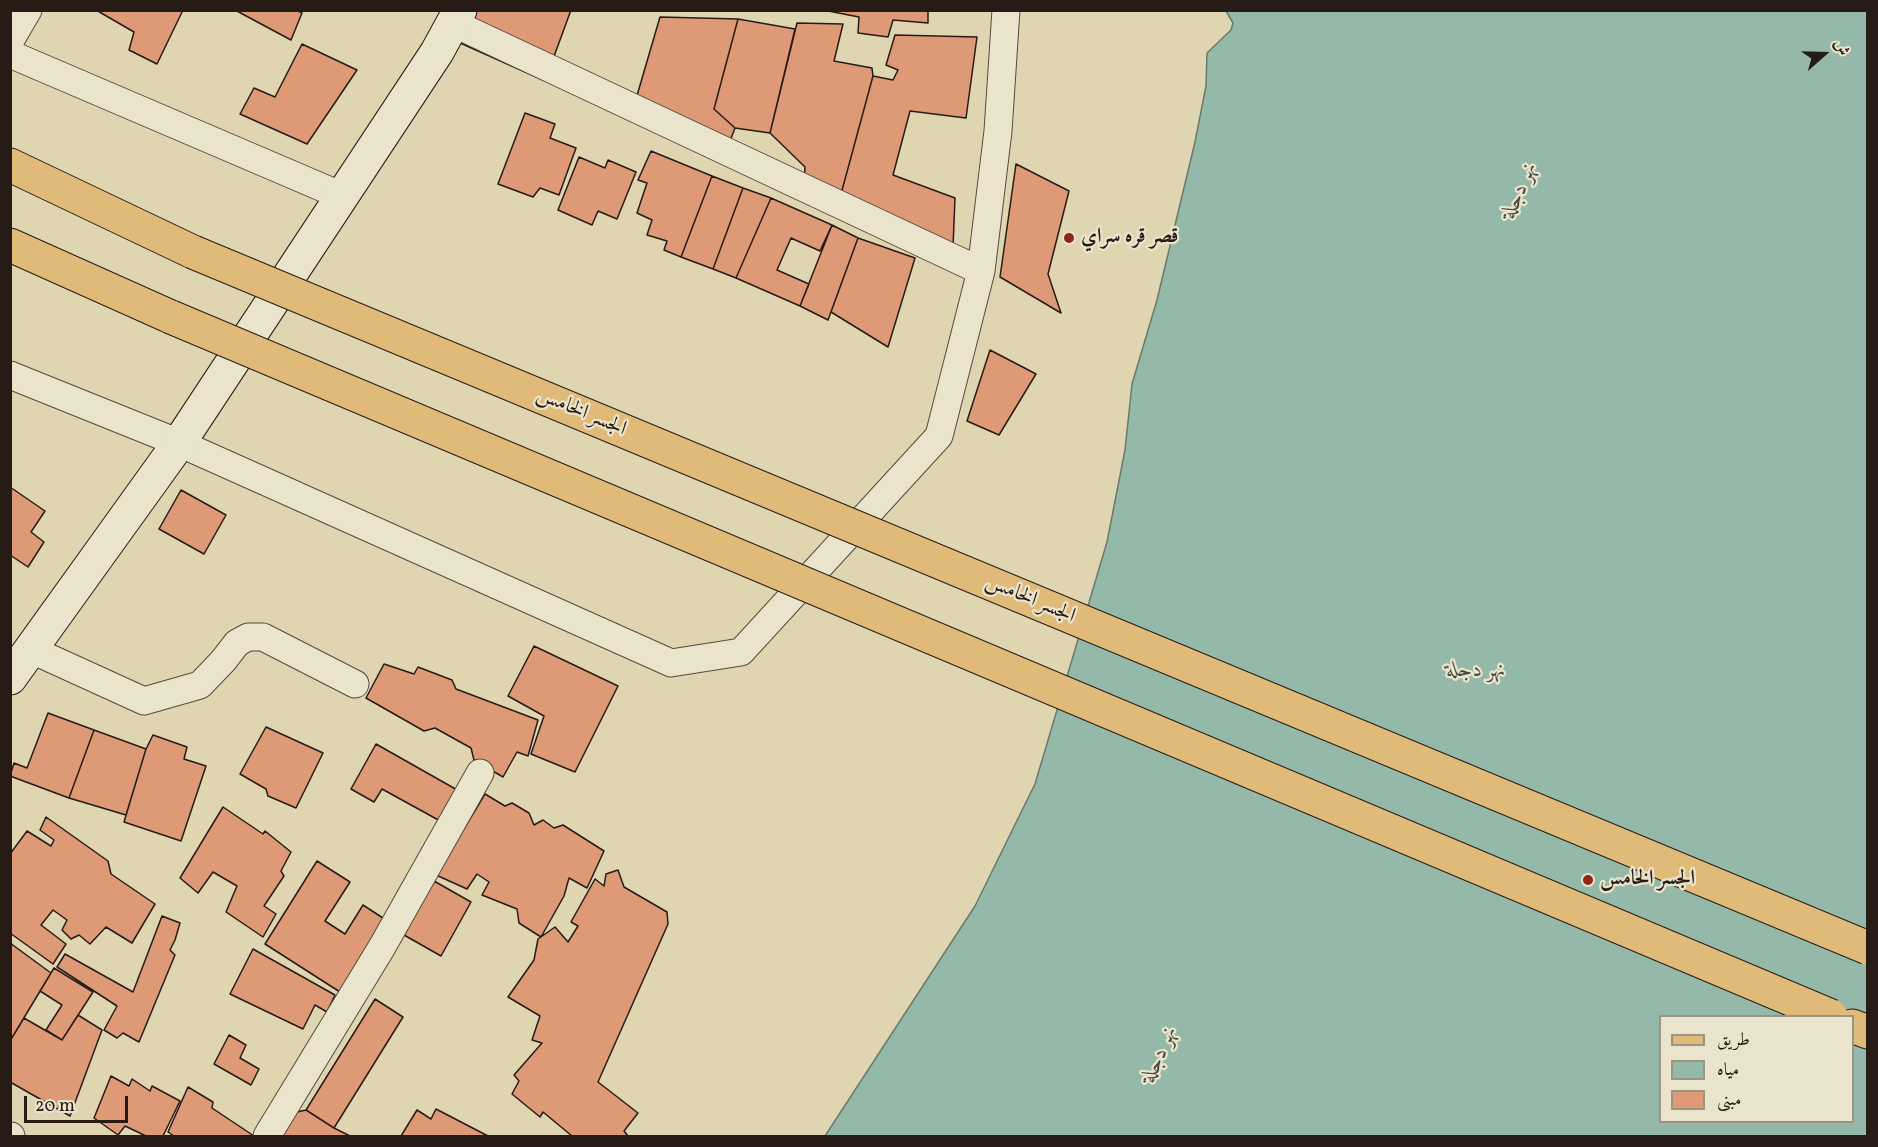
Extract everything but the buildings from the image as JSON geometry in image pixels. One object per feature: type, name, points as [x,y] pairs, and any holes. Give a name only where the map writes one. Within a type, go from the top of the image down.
[{"type":"main road","name":"الجسر الخامس","points":[[10,165],[193,252],[1868,948]]},
{"type":"main road","points":[[10,245],[171,317],[1826,1015]]},
{"type":"street","points":[[10,41],[28,10]]},
{"type":"street","points":[[10,375],[179,443],[671,663],[741,652],[939,436],[981,271],[998,131],[1006,10]]},
{"type":"street","points":[[10,678],[179,443],[457,17],[981,271]]},
{"type":"street","points":[[10,54],[342,196]]},
{"type":"street","points":[[32,650],[144,701],[200,685],[237,643],[248,637],[263,637],[355,684]]},
{"type":"street","points":[[267,1137],[382,946],[480,773]]},
{"type":"water","name":"نهر دجلة","points":[[1226,11],[1867,11],[1867,1136],[825,1136],[975,906],[1035,784],[1107,542],[1125,450],[1132,384],[1157,300],[1195,142],[1206,86],[1207,53],[1231,30],[1233,23]]},
{"type":"place","name":"قصر قره سراي","points":[[1069,238]]},
{"type":"place","name":"الجسر الخامس","points":[[1588,880]]}]
